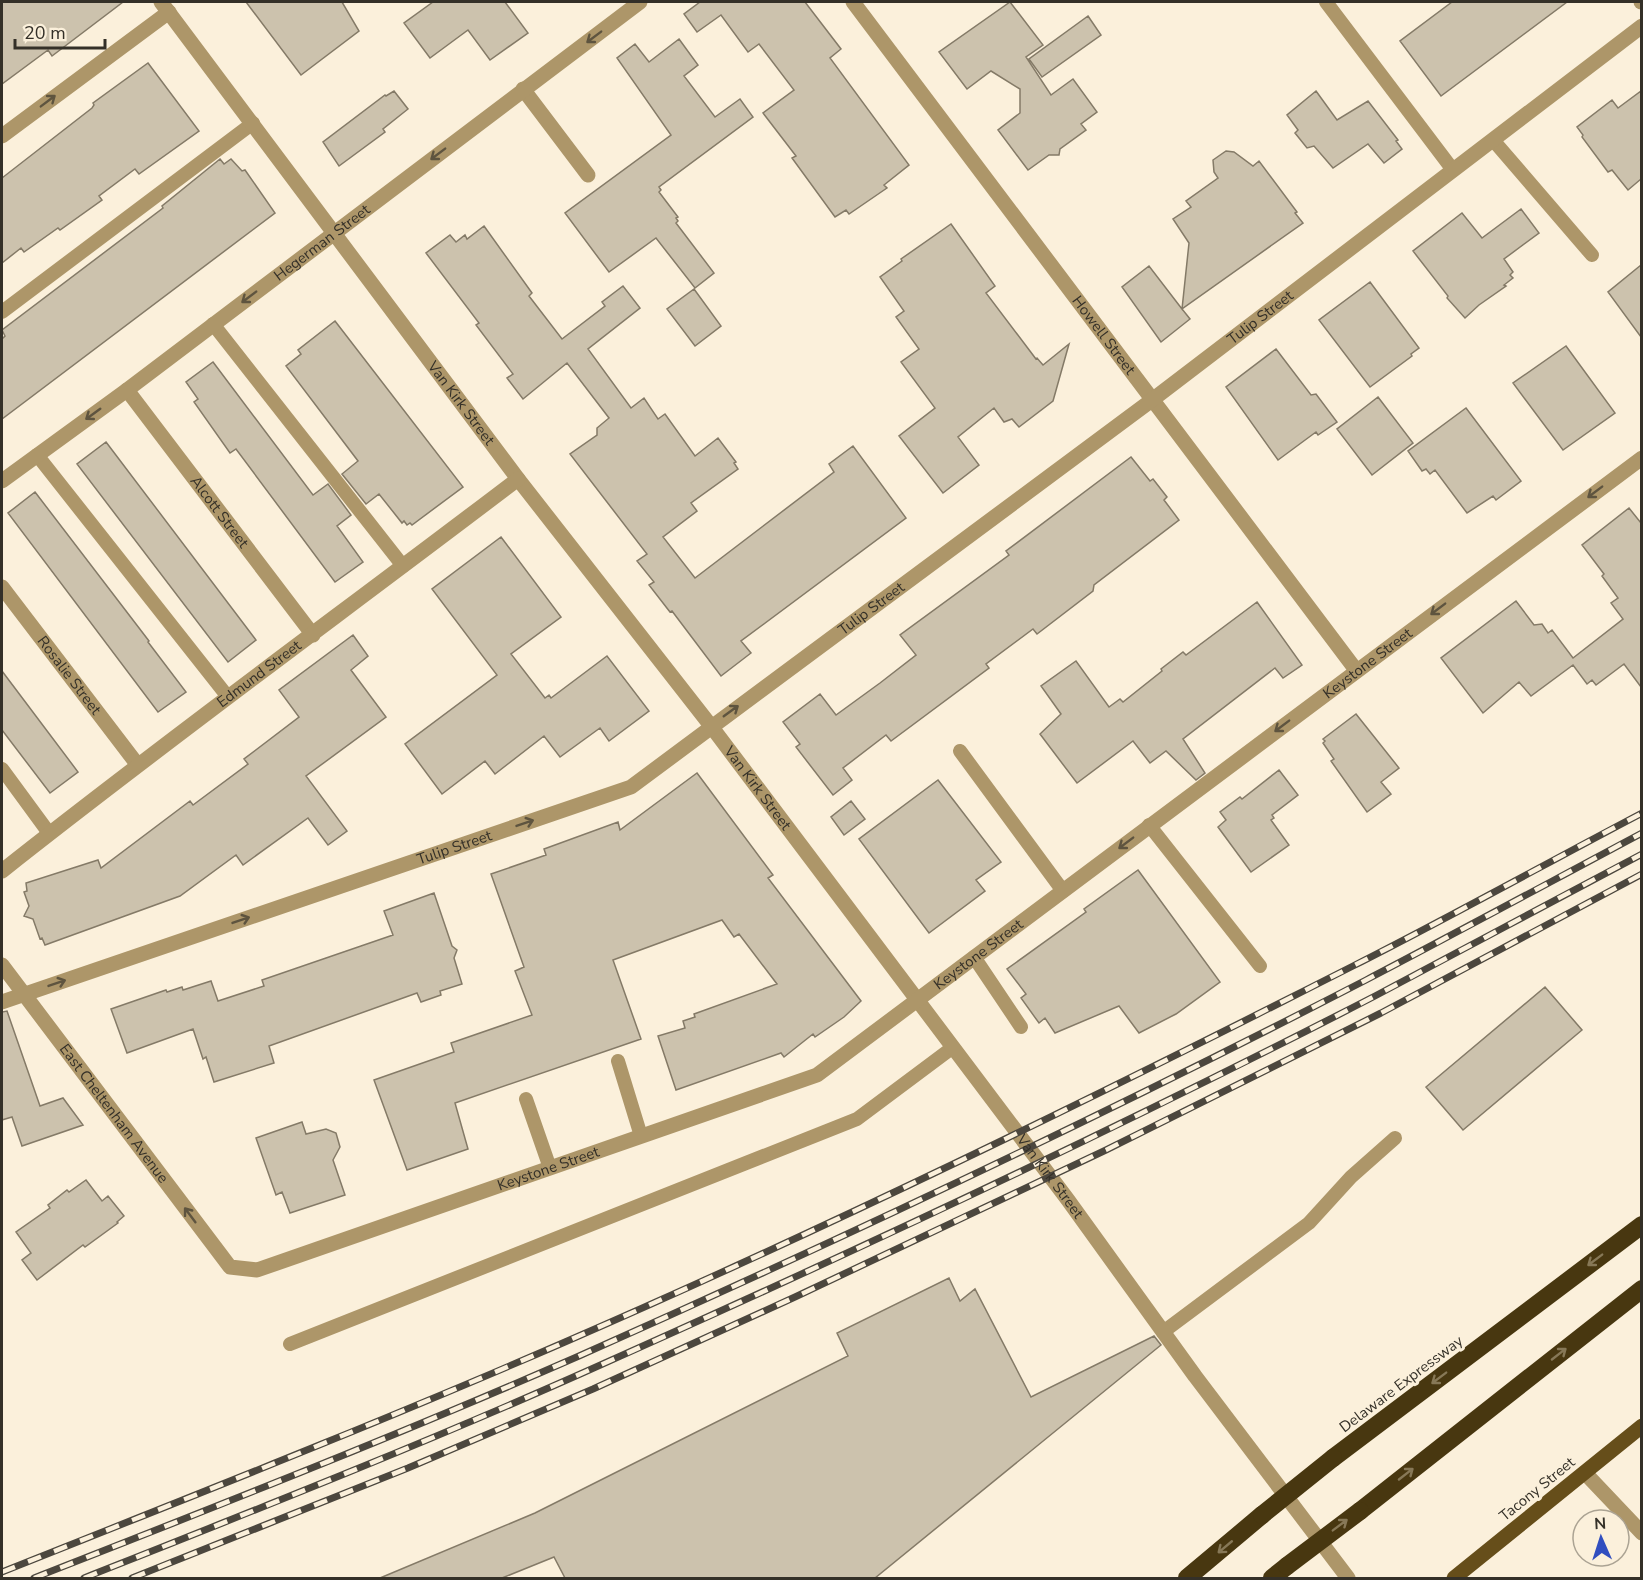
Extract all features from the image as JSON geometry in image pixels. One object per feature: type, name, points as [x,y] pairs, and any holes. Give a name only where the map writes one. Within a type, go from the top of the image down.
[{"type":"highway","name":"Delaware Expressway","points":[[1187,1578],[1333,1458],[1641,1225]]},
{"type":"highway","points":[[1272,1578],[1641,1289]]},
{"type":"main road","name":"Tacony Street","points":[[1454,1578],[1641,1426]]},
{"type":"street","name":"Hegerman Street","points":[[2,481],[640,2]]},
{"type":"street","name":"Howell Street","points":[[853,2],[1356,670]]},
{"type":"street","points":[[2,136],[165,7]]},
{"type":"street","name":"Van Kirk Street","points":[[165,7],[518,479],[711,726],[1068,1200],[1163,1332],[1348,1578]]},
{"type":"street","name":"Tulip Street","points":[[2,1002],[631,787],[1152,400],[1641,26]]},
{"type":"street","points":[[524,89],[588,175]]},
{"type":"street","name":"Alcott Street","points":[[126,390],[313,635]]},
{"type":"street","name":"Keystone Street","points":[[225,1262],[230,1267],[257,1270],[817,1075],[1641,458]]},
{"type":"street","name":"Edmund Street","points":[[2,871],[137,764],[313,635],[518,479]]},
{"type":"street","name":"Rosalie Street","points":[[2,587],[137,764]]},
{"type":"street","name":"East Cheltenham Avenue","points":[[2,965],[225,1262]]},
{"type":"street","points":[[1585,1473],[1641,1533]]},
{"type":"lane","points":[[1326,2],[1453,170]]},
{"type":"lane","points":[[2,312],[253,123]]},
{"type":"lane","points":[[1493,140],[1592,255]]},
{"type":"lane","points":[[213,324],[403,567]]},
{"type":"lane","points":[[37,455],[228,697]]},
{"type":"lane","points":[[960,750],[1063,891]]},
{"type":"lane","points":[[2,769],[50,833]]},
{"type":"lane","points":[[1149,825],[1260,966]]},
{"type":"lane","points":[[974,957],[1021,1027]]},
{"type":"lane","points":[[290,1344],[857,1119],[952,1048]]},
{"type":"lane","points":[[618,1061],[641,1136]]},
{"type":"lane","points":[[526,1099],[550,1168]]},
{"type":"lane","points":[[1163,1332],[1309,1223],[1351,1177],[1395,1138]]},
{"type":"building","points":[[2,2],[123,2],[52,56],[48,50],[2,84]]},
{"type":"building","points":[[246,2],[342,2],[359,31],[301,75]]},
{"type":"building","points":[[433,2],[505,2],[528,33],[490,60],[468,30],[430,58],[404,23]]},
{"type":"building","points":[[700,2],[805,2],[841,49],[830,58],[909,165],[884,185],[887,188],[849,214],[846,210],[835,217],[792,158],[796,156],[763,113],[794,90],[759,44],[748,52],[721,15],[697,32],[684,14]]},
{"type":"building","points":[[1010,2],[1043,45],[1026,57],[1051,95],[1073,79],[1097,112],[1081,124],[1086,130],[1060,149],[1059,155],[1049,155],[1028,170],[998,130],[1020,113],[1020,89],[991,71],[967,89],[939,52]]},
{"type":"building","points":[[1452,2],[1567,2],[1441,96],[1400,41]]},
{"type":"building","points":[[1088,16],[1101,35],[1042,77],[1029,59]]},
{"type":"building","points":[[679,39],[698,65],[684,76],[715,117],[740,99],[753,117],[659,187],[661,190],[659,192],[678,217],[676,223],[714,273],[695,288],[656,238],[609,272],[565,213],[671,135],[617,58],[635,44],[649,62]]},
{"type":"building","points":[[148,63],[199,131],[139,174],[135,169],[99,196],[102,200],[60,230],[58,228],[24,252],[21,248],[2,263],[2,178],[92,108],[93,103]]},
{"type":"building","points":[[394,91],[408,109],[383,129],[385,132],[339,166],[323,142],[385,95]]},
{"type":"building","points":[[1316,91],[1337,120],[1368,101],[1398,140],[1396,141],[1402,149],[1384,163],[1368,144],[1333,168],[1314,146],[1307,148],[1295,133],[1298,130],[1287,115]]},
{"type":"building","points":[[1641,91],[1641,179],[1628,190],[1612,170],[1608,172],[1577,127],[1612,100],[1618,108]]},
{"type":"building","points":[[1226,151],[1234,152],[1253,166],[1259,161],[1303,223],[1182,309],[1189,243],[1173,219],[1191,207],[1186,201],[1218,178],[1214,172],[1213,160]]},
{"type":"building","points":[[220,159],[224,164],[231,159],[242,171],[245,170],[275,213],[2,419],[2,339],[5,336],[2,330],[163,208],[162,206]]},
{"type":"building","points":[[1521,209],[1539,233],[1504,259],[1513,272],[1510,275],[1513,278],[1465,318],[1447,298],[1448,296],[1413,251],[1462,213],[1482,238]]},
{"type":"building","points":[[951,224],[995,286],[986,293],[1036,359],[1043,365],[1069,344],[1053,401],[1019,427],[1012,419],[1004,422],[994,408],[958,437],[979,465],[943,493],[899,436],[935,408],[901,362],[919,349],[896,317],[904,311],[880,277],[902,261],[901,259]]},
{"type":"building","points":[[484,226],[532,293],[529,296],[562,339],[605,306],[602,302],[623,286],[640,308],[588,349],[631,408],[644,398],[658,419],[665,414],[695,456],[718,438],[736,462],[734,463],[738,469],[691,503],[697,511],[663,537],[695,578],[834,472],[829,464],[853,446],[906,518],[741,641],[751,653],[721,676],[672,611],[670,612],[649,585],[654,582],[637,561],[647,554],[570,454],[597,435],[597,428],[609,418],[567,363],[523,399],[507,378],[513,374],[476,325],[479,323],[426,253],[450,235],[456,242],[465,235],[467,239]]},
{"type":"building","points":[[1641,265],[1641,337],[1608,292]]},
{"type":"building","points":[[1149,266],[1190,319],[1161,342],[1122,287]]},
{"type":"building","points":[[1370,282],[1419,348],[1411,354],[1412,356],[1370,387],[1319,320]]},
{"type":"building","points":[[694,289],[721,326],[695,346],[667,309]]},
{"type":"building","points":[[335,321],[463,487],[412,525],[410,523],[407,525],[404,521],[402,523],[379,494],[366,504],[342,474],[358,461],[286,366],[301,354],[298,350]]},
{"type":"building","points":[[1566,346],[1615,413],[1563,450],[1513,383]]},
{"type":"building","points":[[1276,349],[1311,395],[1316,394],[1337,422],[1318,435],[1316,432],[1278,460],[1226,387]]},
{"type":"building","points":[[213,362],[313,495],[328,484],[351,515],[337,526],[363,562],[335,582],[236,449],[230,453],[194,402],[198,399],[186,382]]},
{"type":"building","points":[[1378,397],[1413,443],[1372,475],[1337,429]]},
{"type":"building","points":[[1466,408],[1521,481],[1496,500],[1493,496],[1467,513],[1435,470],[1430,474],[1426,469],[1422,471],[1408,451]]},
{"type":"building","points":[[106,442],[256,640],[228,662],[77,464]]},
{"type":"building","points":[[1131,457],[1150,481],[1153,479],[1167,497],[1164,500],[1179,520],[1094,585],[1093,591],[1037,634],[1033,629],[986,664],[989,668],[891,741],[886,735],[843,768],[852,780],[833,795],[796,747],[800,744],[783,722],[820,694],[836,715],[880,683],[916,655],[900,635],[1009,555],[1006,551]]},
{"type":"building","points":[[35,492],[186,692],[158,712],[8,513]]},
{"type":"building","points":[[1629,508],[1641,523],[1641,687],[1624,664],[1596,685],[1592,680],[1587,684],[1573,665],[1531,696],[1519,682],[1483,713],[1441,658],[1516,601],[1534,625],[1542,624],[1548,633],[1552,630],[1573,658],[1623,619],[1611,603],[1618,598],[1602,576],[1604,574],[1582,545]]},
{"type":"building","points":[[501,537],[561,617],[511,654],[545,698],[549,695],[551,698],[607,656],[649,711],[609,741],[600,728],[560,757],[544,736],[495,774],[485,761],[442,794],[405,744],[497,675],[432,589]]},
{"type":"building","points":[[1257,602],[1302,665],[1283,678],[1275,668],[1183,739],[1205,773],[1196,780],[1166,751],[1150,763],[1133,741],[1077,783],[1040,734],[1061,714],[1041,686],[1076,661],[1109,707],[1120,699],[1123,702],[1183,652],[1186,655]]},
{"type":"building","points":[[353,635],[368,656],[351,670],[386,717],[306,776],[347,831],[328,845],[308,818],[243,865],[236,855],[180,896],[45,945],[42,938],[40,939],[33,919],[24,916],[29,906],[24,892],[27,891],[26,883],[98,860],[101,868],[190,801],[193,805],[248,764],[244,759],[299,717],[279,690]]},
{"type":"building","points":[[2,671],[78,772],[50,793],[2,730]]},
{"type":"building","points":[[1356,714],[1399,768],[1381,782],[1391,794],[1367,812],[1331,761],[1334,759],[1323,743],[1325,741],[1323,739]]},
{"type":"building","points":[[1279,770],[1298,795],[1272,815],[1274,818],[1271,820],[1289,845],[1251,872],[1218,827],[1226,820],[1220,812],[1240,797],[1242,799]]},
{"type":"building","points":[[697,773],[773,875],[768,878],[861,1001],[844,1017],[815,1037],[813,1034],[784,1057],[781,1053],[676,1090],[658,1036],[685,1028],[683,1021],[695,1017],[694,1014],[777,984],[739,934],[734,937],[722,920],[613,960],[641,1039],[455,1103],[468,1149],[407,1170],[374,1080],[454,1052],[451,1043],[532,1015],[515,971],[524,967],[491,874],[546,855],[544,849],[618,822],[620,830]]},
{"type":"building","points":[[938,780],[1001,862],[976,880],[985,891],[929,933],[859,839]]},
{"type":"building","points":[[851,801],[865,819],[844,835],[831,817]]},
{"type":"building","points":[[1138,870],[1220,982],[1176,1014],[1139,1033],[1119,1006],[1055,1033],[1045,1018],[1039,1023],[1021,998],[1026,994],[1007,969],[1086,912],[1084,909]]},
{"type":"building","points":[[434,893],[452,946],[457,950],[454,958],[462,984],[440,991],[441,995],[421,1002],[417,993],[269,1046],[274,1063],[214,1082],[193,1029],[127,1053],[111,1009],[166,990],[167,992],[182,987],[183,990],[211,981],[218,1001],[264,986],[262,980],[393,935],[384,911]]},
{"type":"building","points":[[1545,987],[1582,1030],[1463,1130],[1426,1087]]},
{"type":"building","points":[[7,1011],[40,1106],[63,1098],[83,1125],[22,1146],[12,1117],[2,1120],[2,1012]]},
{"type":"building","points":[[302,1122],[306,1134],[326,1129],[336,1133],[340,1147],[333,1160],[345,1195],[290,1213],[282,1192],[276,1195],[256,1138]]},
{"type":"building","points":[[86,1180],[102,1201],[108,1196],[124,1216],[118,1223],[85,1247],[83,1245],[37,1280],[22,1260],[31,1253],[16,1232],[50,1208],[48,1205],[67,1190],[69,1192]]},
{"type":"building","points":[[949,1278],[960,1301],[975,1289],[1031,1397],[1154,1336],[1161,1345],[875,1578],[565,1578],[554,1557],[502,1578],[380,1578],[535,1513],[848,1356],[837,1333]]},
{"type":"railway","points":[[2,1572],[425,1402],[764,1253],[962,1160],[1255,1015],[1425,929],[1642,813]]},
{"type":"railway","points":[[34,1578],[444,1414],[579,1356],[777,1266],[975,1174],[1269,1030],[1642,833]]},
{"type":"railway","points":[[84,1578],[462,1425],[885,1236],[1278,1045],[1642,854]]},
{"type":"railway","points":[[132,1578],[408,1468],[593,1389],[795,1297],[1106,1150],[1381,1013],[1642,874]]}]
